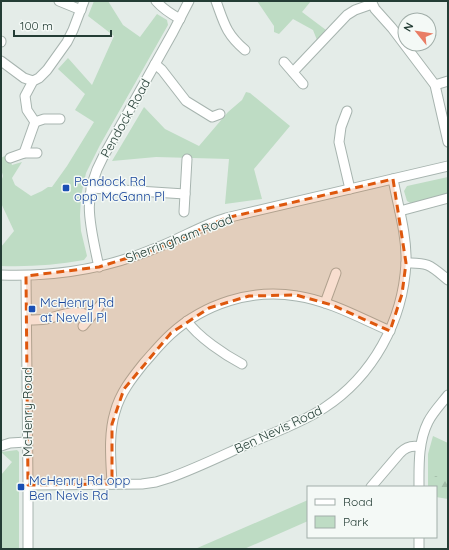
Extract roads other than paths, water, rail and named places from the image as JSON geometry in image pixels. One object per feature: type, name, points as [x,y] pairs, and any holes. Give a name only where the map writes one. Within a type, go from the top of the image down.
[{"type":"street","points":[[59,1],[81,10]]},
{"type":"street","points":[[24,153],[34,122],[27,110],[25,96],[33,81],[39,78],[47,70],[64,48],[73,30],[84,1]]},
{"type":"street","points":[[156,1],[168,12],[180,19]]},
{"type":"street","name":"Pendock Road","points":[[99,267],[89,221],[89,201],[96,170],[189,1]]},
{"type":"street","points":[[216,1],[228,32],[245,50]]},
{"type":"street","points":[[293,72],[346,15],[371,3],[435,85],[448,142]]},
{"type":"street","points":[[1,61],[24,78],[33,81]]},
{"type":"street","points":[[284,62],[303,84]]},
{"type":"street","points":[[155,64],[161,69],[186,101],[214,119]]},
{"type":"street","points":[[435,85],[448,81]]},
{"type":"street","points":[[348,110],[341,127],[339,142],[350,190]]},
{"type":"street","points":[[34,122],[44,119],[60,120]]},
{"type":"street","points":[[10,158],[24,153],[37,153]]},
{"type":"street","points":[[184,212],[186,159]]},
{"type":"street","name":"Sherringham Road","points":[[1,275],[26,276],[58,274],[99,267],[136,256],[202,226],[220,220],[448,166]]},
{"type":"street","name":"Ben Nevis Road","points":[[28,485],[142,484],[156,482],[169,478],[295,424],[346,392],[361,376],[381,348],[390,331],[402,294],[406,263],[405,242],[393,179]]},
{"type":"street","points":[[91,188],[185,194]]},
{"type":"street","points":[[400,211],[448,198]]},
{"type":"street","points":[[406,263],[419,262],[428,265],[448,280]]},
{"type":"street","points":[[325,303],[336,273]]},
{"type":"street","name":"McHenry Road","points":[[26,276],[28,549]]},
{"type":"street","points":[[112,484],[112,430],[115,411],[121,395],[132,378],[159,346],[172,333],[202,312],[242,297],[277,294],[296,295],[325,303],[390,331]]},
{"type":"street","points":[[83,326],[102,303]]},
{"type":"street","points":[[27,320],[45,319],[73,313],[84,313],[90,317]]},
{"type":"street","points":[[188,321],[194,329],[224,354],[242,364]]},
{"type":"street","points":[[419,486],[420,448],[427,424],[434,412],[448,395]]},
{"type":"street","points":[[1,446],[10,443],[27,442]]},
{"type":"street","points":[[372,486],[405,448],[413,446],[420,448]]},
{"type":"street","points":[[419,538],[419,549]]},
{"type":"place","name":"Pendock Rd opp McGann Pl","points":[[66,188]]},
{"type":"place","name":"McHenry Rd at Nevell Pl","points":[[32,309]]},
{"type":"place","name":"McHenry Rd opp Ben Nevis Rd","points":[[21,487]]}]
